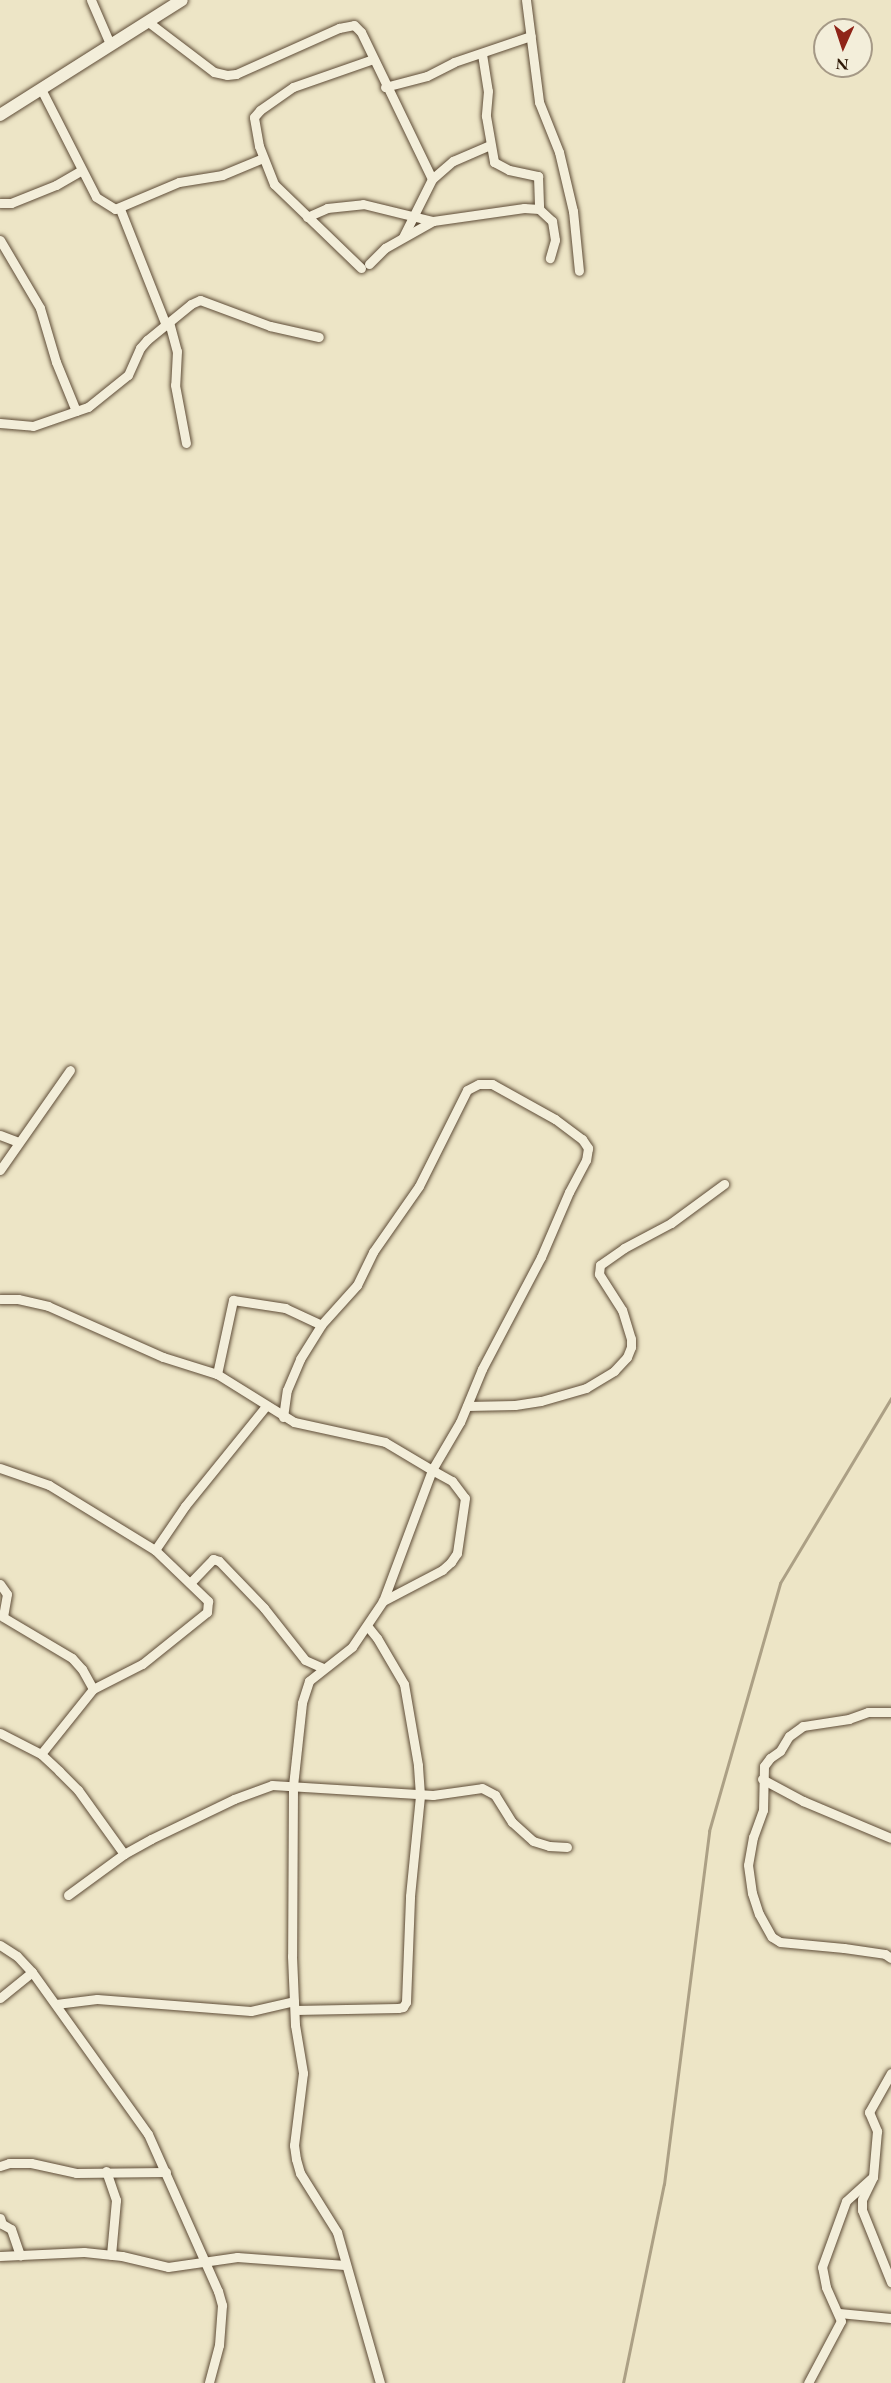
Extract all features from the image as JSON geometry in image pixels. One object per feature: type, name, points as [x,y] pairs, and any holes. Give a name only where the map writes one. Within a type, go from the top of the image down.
[{"type":"main road","points":[[0,115],[182,0]]},
{"type":"street","points":[[92,0],[110,44]]},
{"type":"street","points":[[526,0],[539,102],[559,153],[573,211],[579,271]]},
{"type":"street","points":[[147,21],[214,72],[227,75],[236,74],[348,25],[354,25],[361,32],[385,87],[432,179]]},
{"type":"street","points":[[385,87],[426,76],[454,62],[531,36]]},
{"type":"street","points":[[482,54],[488,91],[486,116],[494,162],[500,167],[538,176],[539,208]]},
{"type":"street","points":[[373,59],[293,87],[260,110],[255,117],[254,127],[274,184],[307,217],[365,266],[378,253],[433,221],[507,209],[539,208],[546,213],[555,231],[550,258]]},
{"type":"street","points":[[41,89],[80,171],[100,202],[120,209],[179,182],[222,176],[263,158]]},
{"type":"street","points":[[403,237],[432,179],[453,161],[490,145]]},
{"type":"street","points":[[0,203],[11,203],[56,185],[80,171]]},
{"type":"street","points":[[307,217],[327,208],[345,205],[380,206],[433,221]]},
{"type":"street","points":[[120,209],[168,323],[177,351],[175,385],[186,443]]},
{"type":"street","points":[[0,240],[40,308],[56,362],[76,411]]},
{"type":"street","points":[[0,423],[33,426],[88,407],[128,375],[140,348],[168,323],[200,300],[270,326],[319,337]]},
{"type":"street","points":[[0,1170],[70,1070]]},
{"type":"street","points":[[283,1417],[293,1373],[321,1325],[357,1285],[373,1252],[419,1186],[467,1090],[479,1084],[492,1084],[569,1128],[582,1139],[589,1152],[555,1229],[500,1332],[467,1406],[432,1470],[383,1601],[368,1627],[342,1657],[323,1668],[309,1682],[302,1703],[293,1786],[292,1956],[294,2006],[303,2073],[294,2145],[300,2173],[337,2232],[380,2383]]},
{"type":"street","points":[[0,1135],[18,1142]]},
{"type":"street","points":[[467,1406],[515,1405],[541,1401],[586,1388],[614,1371],[627,1357],[631,1339],[622,1310],[599,1274],[600,1265],[624,1248],[671,1223],[724,1184]]},
{"type":"street","points":[[0,1299],[18,1299],[48,1306],[163,1357],[217,1374],[283,1417],[306,1426],[386,1442],[452,1481],[465,1498],[457,1553],[442,1570],[383,1601]]},
{"type":"street","points":[[217,1374],[233,1300],[285,1308],[321,1325]]},
{"type":"street","points":[[155,1550],[185,1506],[266,1406]]},
{"type":"street","points":[[1,1471],[49,1485],[155,1550],[191,1582],[208,1601],[207,1612],[142,1664],[93,1689],[41,1754]]},
{"type":"street","points":[[191,1582],[205,1565],[217,1559],[264,1608],[305,1660],[323,1668]]},
{"type":"street","points":[[0,1584],[7,1594],[1,1616],[72,1658],[82,1669],[93,1689]]},
{"type":"street","points":[[56,2004],[97,1999],[251,2011],[294,2006],[398,2008],[405,2004],[410,1896],[420,1795],[414,1733],[404,1684],[368,1627]]},
{"type":"street","points":[[891,1712],[871,1711],[849,1719],[803,1726],[789,1736],[780,1751],[766,1762],[762,1779],[763,1810],[753,1837],[748,1865],[752,1893],[772,1936],[780,1942],[844,1948],[885,1954],[891,1958]]},
{"type":"street","points":[[0,1733],[41,1754],[78,1790],[124,1854]]},
{"type":"street","points":[[762,1779],[803,1801],[891,1838]]},
{"type":"street","points":[[68,1895],[124,1854],[235,1799],[272,1785],[420,1795],[471,1788],[490,1791],[513,1822],[533,1841],[549,1846],[567,1847]]},
{"type":"street","points":[[0,1945],[17,1956],[32,1972],[148,2134],[218,2291],[222,2321],[217,2356],[209,2383]]},
{"type":"street","points":[[0,1998],[32,1972]]},
{"type":"street","points":[[891,2073],[869,2112],[877,2131],[873,2177],[862,2200],[862,2210],[891,2282]]},
{"type":"street","points":[[0,2166],[9,2163],[31,2163],[76,2174],[166,2172]]},
{"type":"street","points":[[106,2172],[116,2200],[111,2255]]},
{"type":"street","points":[[808,2383],[840,2325],[839,2313],[826,2287],[822,2267],[846,2201],[873,2177]]},
{"type":"street","points":[[0,2218],[2,2224],[11,2229],[20,2255]]},
{"type":"street","points":[[0,2256],[84,2252],[168,2267],[203,2260],[254,2257],[345,2265]]},
{"type":"street","points":[[839,2313],[891,2318]]},
{"type":"waterway","points":[[623,2383],[664,2184],[709,1831],[780,1583],[891,1398]]}]
